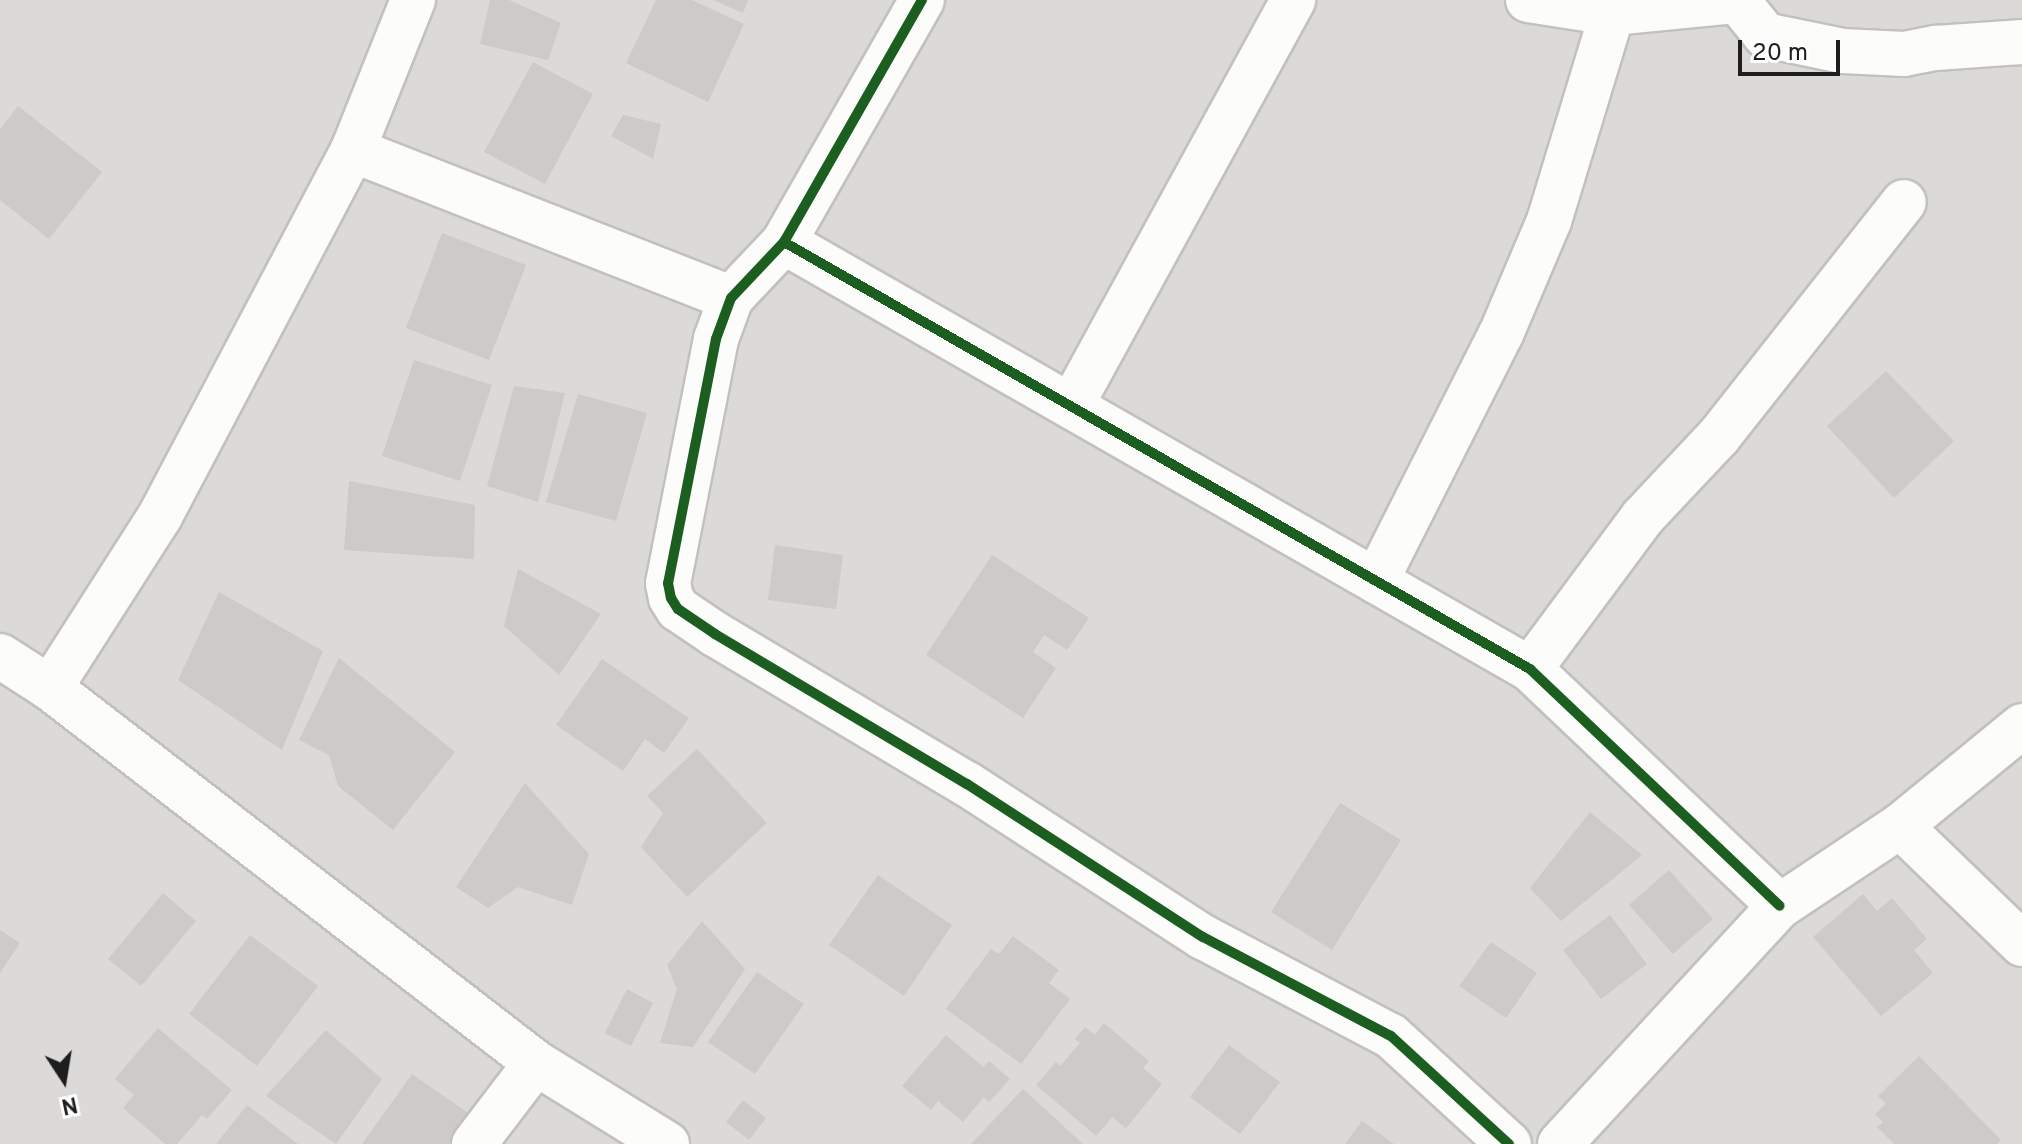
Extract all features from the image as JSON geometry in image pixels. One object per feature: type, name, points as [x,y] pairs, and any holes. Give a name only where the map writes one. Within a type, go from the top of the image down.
[{"type":"street","points":[[50,688],[160,516],[353,150],[413,0]]},
{"type":"street","points":[[922,0],[784,242],[731,298],[716,339],[668,583],[678,609],[967,784],[1203,937],[1391,1036],[1509,1144]]},
{"type":"street","points":[[1071,406],[1293,0]]},
{"type":"street","points":[[1528,0],[1612,13],[1737,1],[1765,35],[1843,51],[1904,54],[1936,48],[2022,42]]},
{"type":"street","points":[[1376,581],[1501,334],[1549,221],[1612,13]]},
{"type":"street","points":[[353,150],[731,298]]},
{"type":"street","points":[[1530,669],[1642,518],[1719,436],[1904,202]]},
{"type":"street","points":[[784,242],[1530,669],[1780,906]]},
{"type":"street","points":[[0,656],[50,688],[536,1063],[667,1144]]},
{"type":"street","points":[[1560,1144],[1780,906],[1900,826],[2022,726]]},
{"type":"street","points":[[1900,826],[2022,944]]},
{"type":"street","points":[[474,1144],[536,1063]]},
{"type":"shaded area","points":[[0,0],[2022,0],[2022,1144],[0,1144]]},
{"type":"building","points":[[490,0],[509,0],[561,23],[548,60],[480,44]]},
{"type":"building","points":[[656,0],[692,0],[744,24],[708,102],[626,63]]},
{"type":"building","points":[[713,0],[748,0],[743,13]]},
{"type":"building","points":[[533,62],[593,94],[545,184],[484,152]]},
{"type":"building","points":[[18,106],[102,172],[49,239],[0,200],[0,129]]},
{"type":"building","points":[[623,115],[661,124],[653,159],[611,136]]},
{"type":"building","points":[[442,233],[526,265],[489,360],[406,328]]},
{"type":"building","points":[[414,360],[492,385],[460,481],[382,456]]},
{"type":"building","points":[[1886,371],[1954,441],[1894,498],[1827,426]]},
{"type":"building","points":[[514,386],[565,393],[538,502],[487,486]]},
{"type":"building","points":[[578,394],[647,413],[616,521],[546,502]]},
{"type":"building","points":[[349,481],[475,505],[474,559],[344,550]]},
{"type":"building","points":[[775,545],[843,555],[836,609],[768,600]]},
{"type":"building","points":[[992,555],[1089,618],[1067,650],[1044,635],[1033,652],[1056,668],[1023,718],[926,655]]},
{"type":"building","points":[[518,569],[601,614],[559,675],[504,626]]},
{"type":"building","points":[[219,592],[323,651],[282,750],[178,680]]},
{"type":"building","points":[[339,658],[455,752],[393,830],[338,786],[329,755],[299,740]]},
{"type":"building","points":[[602,659],[689,718],[664,753],[645,739],[623,771],[556,725]]},
{"type":"building","points":[[697,749],[767,823],[687,897],[641,847],[663,813],[647,796]]},
{"type":"building","points":[[525,783],[589,854],[572,905],[518,887],[488,908],[456,887]]},
{"type":"building","points":[[1340,803],[1401,840],[1332,950],[1271,912]]},
{"type":"building","points":[[1590,812],[1642,855],[1561,921],[1530,888]]},
{"type":"building","points":[[1669,870],[1713,919],[1673,954],[1629,905]]},
{"type":"building","points":[[878,875],[952,925],[904,996],[829,945]]},
{"type":"building","points":[[163,893],[196,921],[141,986],[108,959]]},
{"type":"building","points":[[1863,894],[1877,911],[1892,898],[1927,939],[1914,950],[1933,973],[1881,1016],[1813,937]]},
{"type":"building","points":[[1610,915],[1647,964],[1601,999],[1563,950]]},
{"type":"building","points":[[702,921],[745,969],[693,1047],[660,1043],[677,989],[667,965]]},
{"type":"building","points":[[0,930],[20,943],[0,973]]},
{"type":"building","points":[[250,935],[318,986],[257,1066],[189,1014]]},
{"type":"building","points":[[1013,936],[1059,970],[1049,983],[1070,999],[1021,1064],[946,1009],[991,949],[999,954]]},
{"type":"building","points":[[1491,942],[1537,973],[1506,1018],[1459,986]]},
{"type":"building","points":[[757,972],[804,1004],[755,1074],[708,1042]]},
{"type":"building","points":[[627,989],[653,1003],[631,1046],[605,1033]]},
{"type":"building","points":[[1104,1023],[1149,1061],[1143,1068],[1162,1084],[1126,1128],[1112,1117],[1096,1136],[1036,1085],[1056,1062],[1060,1066],[1080,1043],[1075,1039],[1085,1027],[1095,1035]]},
{"type":"building","points":[[158,1028],[232,1090],[207,1119],[202,1115],[177,1144],[165,1144],[123,1108],[134,1095],[115,1079]]},
{"type":"building","points":[[326,1030],[382,1079],[336,1144],[266,1096]]},
{"type":"building","points":[[946,1035],[983,1067],[989,1061],[1010,1079],[989,1102],[984,1097],[963,1122],[938,1101],[931,1110],[902,1086]]},
{"type":"building","points":[[1229,1045],[1280,1082],[1240,1134],[1190,1097]]},
{"type":"building","points":[[1919,1056],[2001,1140],[1997,1144],[1894,1144],[1877,1127],[1883,1122],[1875,1114],[1886,1104],[1878,1096]]},
{"type":"building","points":[[412,1074],[471,1115],[451,1144],[362,1144]]},
{"type":"building","points":[[1023,1089],[1083,1144],[971,1144]]},
{"type":"building","points":[[743,1100],[766,1118],[749,1140],[726,1122]]},
{"type":"building","points":[[247,1105],[298,1144],[216,1144]]},
{"type":"building","points":[[1362,1121],[1394,1144],[1345,1144]]},
{"type":"cycle path","points":[[922,0],[784,242],[731,298],[716,339],[668,583],[671,598],[678,609],[715,634],[967,784],[1203,937],[1391,1036],[1509,1144]]},
{"type":"cycle path","points":[[784,242],[1530,669],[1780,906]]}]
